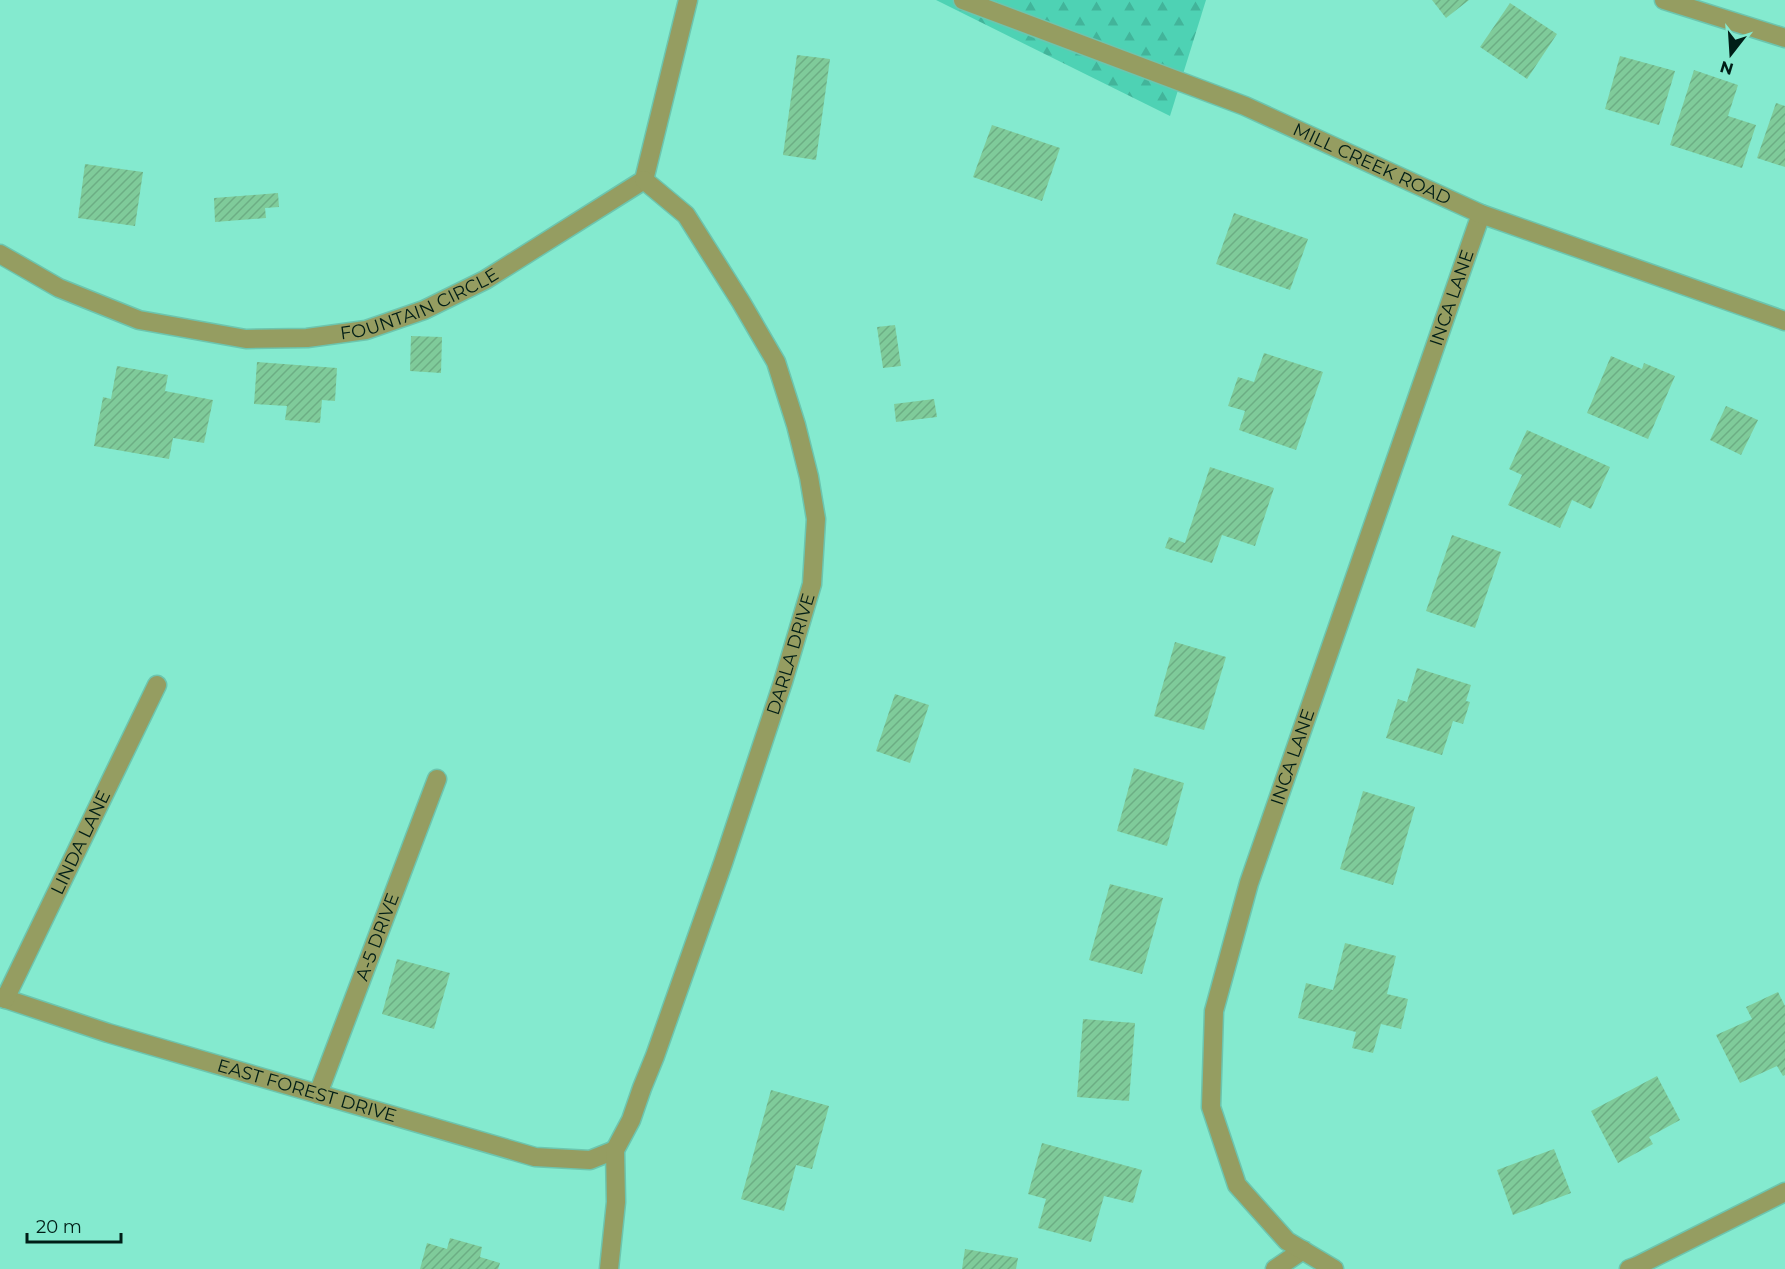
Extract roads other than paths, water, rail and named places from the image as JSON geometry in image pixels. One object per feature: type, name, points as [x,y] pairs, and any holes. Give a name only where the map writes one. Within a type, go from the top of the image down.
[{"type":"street","points":[[644,180],[688,0]]},
{"type":"street","name":"MILL CREEK ROAD","points":[[963,0],[1245,106],[1481,214],[1785,321]]},
{"type":"street","points":[[1664,0],[1785,38]]},
{"type":"street","name":"FOUNTAIN CIRCLE","points":[[0,254],[59,288],[139,320],[246,339],[307,338],[366,330],[424,310],[485,280],[644,180]]},
{"type":"street","name":"DARLA DRIVE","points":[[615,1150],[631,1120],[655,1056],[783,682],[812,584],[816,519],[809,477],[796,425],[776,362],[686,215],[644,180]]},
{"type":"street","name":"INCA LANE","points":[[1334,1269],[1287,1241],[1237,1185],[1211,1107],[1214,1011],[1249,883],[1481,214]]},
{"type":"street","name":"LINDA LANE","points":[[2,998],[157,685]]},
{"type":"street","name":"A-5 DRIVE","points":[[318,1094],[437,779]]},
{"type":"street","name":"EAST FOREST DRIVE","points":[[2,998],[108,1033],[535,1157],[590,1160],[615,1150]]},
{"type":"street","points":[[609,1269],[614,1239],[616,1202],[615,1150]]},
{"type":"street","points":[[1629,1269],[1785,1192]]},
{"type":"street","points":[[1275,1269],[1303,1250]]}]
